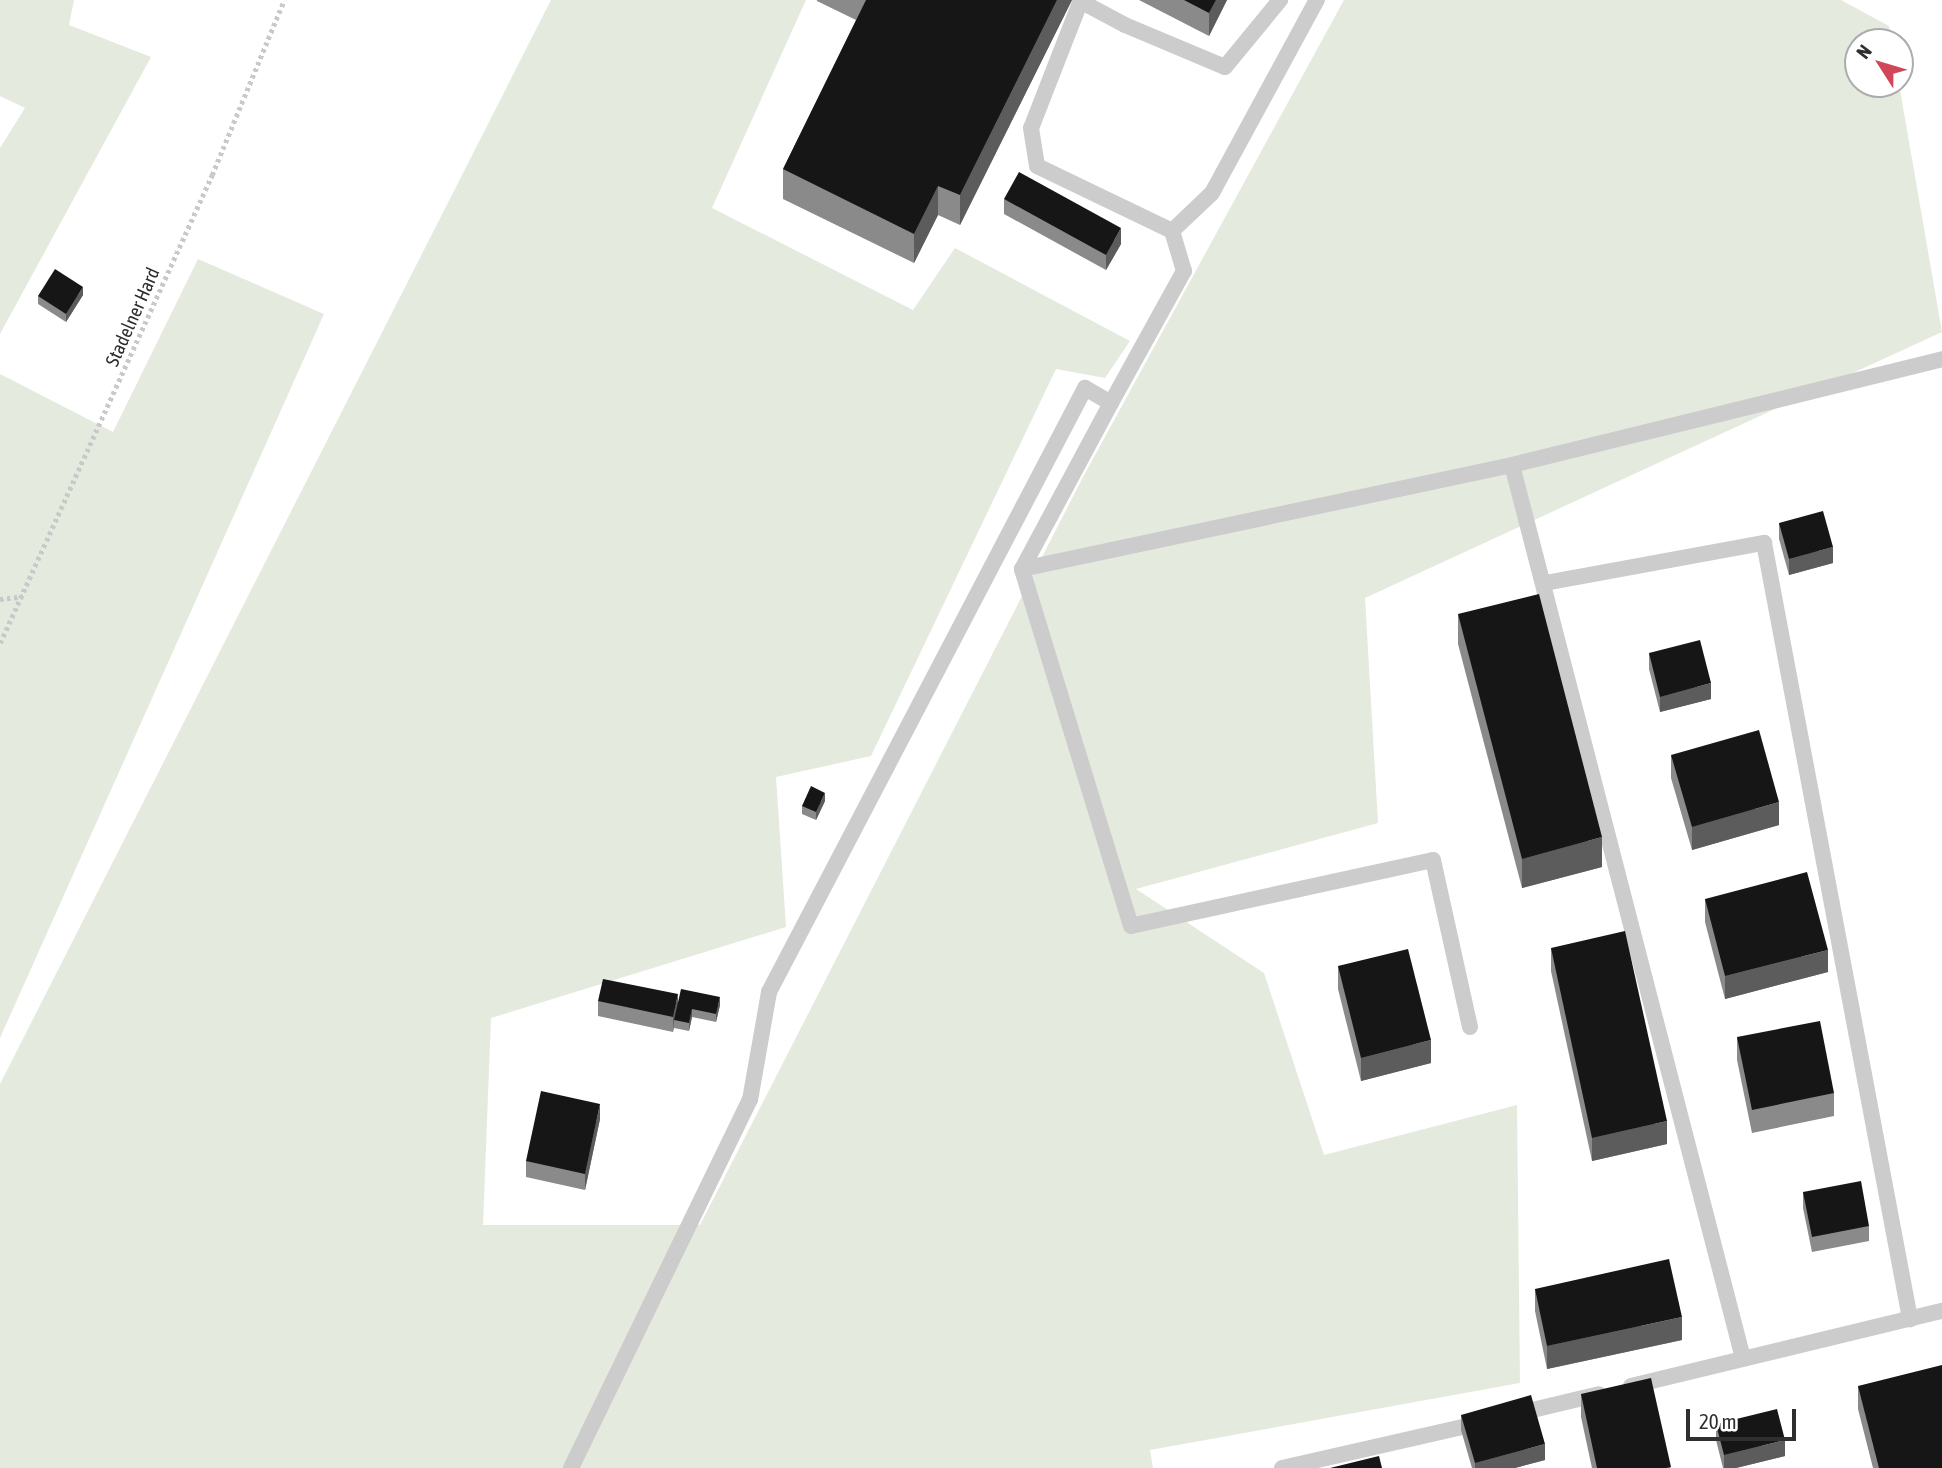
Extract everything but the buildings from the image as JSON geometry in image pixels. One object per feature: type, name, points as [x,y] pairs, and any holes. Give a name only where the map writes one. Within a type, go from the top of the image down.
[{"type":"lane","points":[[1279,0],[1226,67],[1125,25],[1081,1],[1031,128],[1037,166],[1172,231],[1184,271],[1022,569],[1131,926],[1433,860],[1470,1027]]},
{"type":"lane","points":[[1172,231],[1212,193],[1317,0]]},
{"type":"lane","points":[[1022,569],[1512,465],[1942,359]]},
{"type":"lane","points":[[571,1468],[750,1100],[769,992],[1085,388],[1111,403]]},
{"type":"lane","points":[[1512,465],[1545,583],[1743,1358]]},
{"type":"lane","points":[[1545,583],[1764,543],[1910,1319]]},
{"type":"lane","points":[[1282,1468],[1498,1419],[1942,1311]]},
{"type":"path","name":"Stadelner Hard","points":[[0,643],[24,596],[212,175],[284,0]]},
{"type":"path","points":[[0,599],[24,596]]},
{"type":"shaded area","points":[[0,0],[74,0],[69,25],[151,57],[0,334],[0,148],[25,108],[0,96]]},
{"type":"shaded area","points":[[551,0],[806,0],[712,208],[913,310],[955,248],[1130,341],[1105,378],[1056,369],[871,756],[776,777],[786,927],[491,1018],[483,1225],[700,1225],[1083,477],[1344,0],[1841,0],[1889,26],[1844,28],[1844,98],[1901,98],[1942,332],[1365,598],[1378,823],[1136,889],[1264,973],[1324,1155],[1517,1105],[1520,1383],[1150,1450],[1153,1468],[0,1468],[0,1084]]},
{"type":"shaded area","points":[[198,259],[324,314],[0,1038],[0,374],[113,432]]}]
